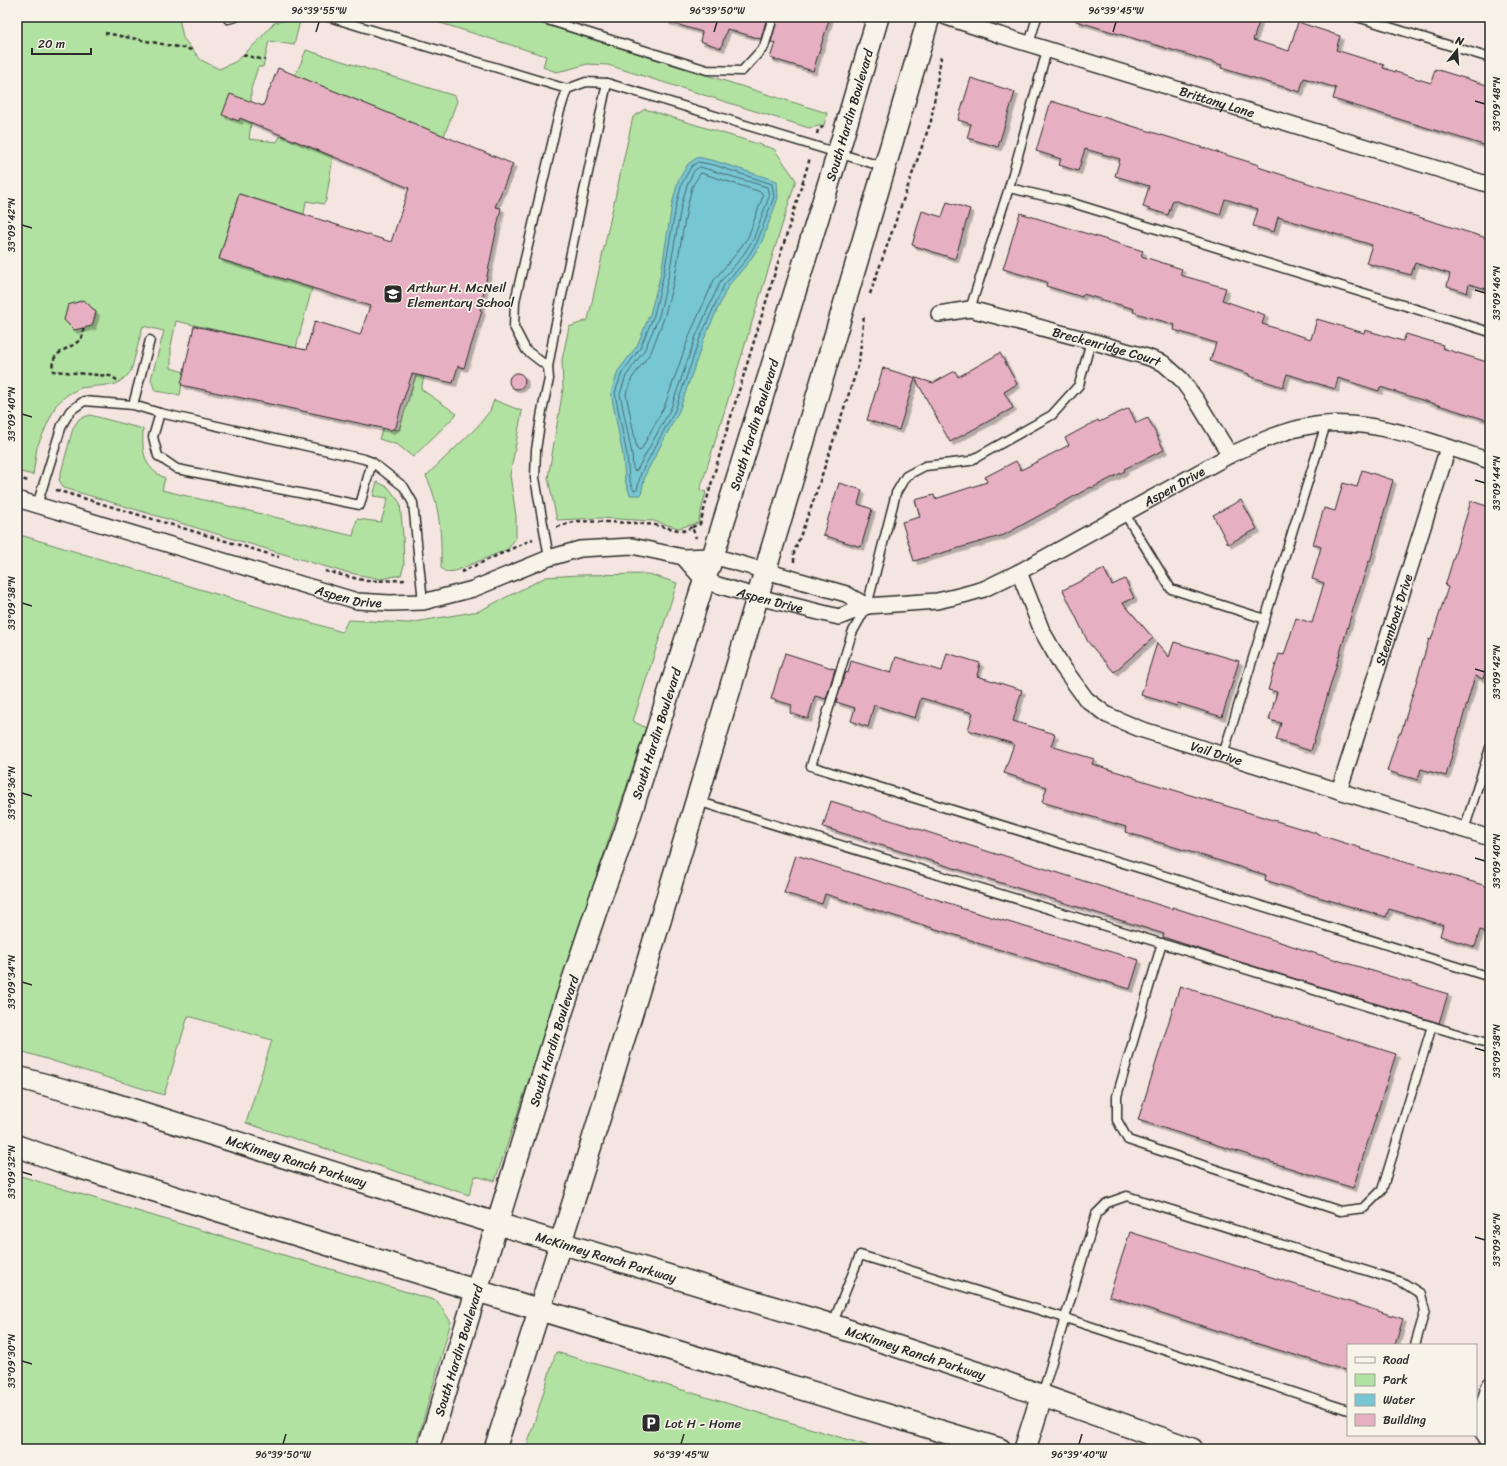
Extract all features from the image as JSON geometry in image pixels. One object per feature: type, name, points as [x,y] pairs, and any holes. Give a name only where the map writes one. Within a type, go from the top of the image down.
[{"type":"main road","name":"South Hardin Boulevard","points":[[428,1449],[478,1291],[562,1012],[599,902],[625,832],[712,556],[838,153],[878,17]]},
{"type":"main road","points":[[495,1449],[561,1243],[766,572],[929,17]]},
{"type":"main road","name":"McKinney Ranch Parkway","points":[[17,1077],[112,1104],[498,1224],[832,1325],[1042,1395],[1192,1449]]},
{"type":"main road","points":[[17,1146],[65,1163],[539,1310],[1000,1449]]},
{"type":"main road","points":[[1025,1449],[1042,1395]]},
{"type":"street","name":"Brittany Lane","points":[[946,17],[1047,50],[1490,185]]},
{"type":"street","name":"Breckenridge Court","points":[[938,314],[970,309],[1091,341],[1163,363],[1181,379],[1230,455]]},
{"type":"street","name":"Aspen Drive","points":[[704,581],[758,597],[838,617],[867,606],[937,602],[984,589],[1019,572],[1230,455],[1266,439],[1292,430],[1316,425],[1361,424],[1397,432],[1490,461]]},
{"type":"street","name":"Steamboat Drive","points":[[1339,791],[1448,448]]},
{"type":"street","name":"Aspen Drive","points":[[17,499],[357,601],[390,603],[423,602],[473,589],[549,558],[580,549],[632,546],[683,557],[712,556],[846,594],[867,606]]},
{"type":"street","points":[[683,557],[704,581]]},
{"type":"street","name":"Vail Drive","points":[[1019,572],[1042,631],[1062,666],[1086,699],[1107,715],[1140,729],[1490,838]]},
{"type":"street","points":[[1490,1385],[1480,1414],[1482,1431],[1490,1443]]},
{"type":"lane","points":[[329,17],[567,88],[586,82],[607,83],[885,167]]},
{"type":"lane","points":[[538,17],[707,70],[742,71],[764,48],[773,17]]},
{"type":"lane","points":[[1029,44],[1037,17]]},
{"type":"lane","points":[[1357,17],[1490,58]]},
{"type":"lane","points":[[970,309],[1009,188],[1047,50]]},
{"type":"lane","points":[[549,558],[535,478],[537,442],[549,379],[548,368],[607,83]]},
{"type":"lane","points":[[548,368],[526,350],[514,327],[515,301],[558,114],[567,88]]},
{"type":"lane","points":[[1009,188],[1066,201],[1490,332]]},
{"type":"lane","points":[[133,405],[150,340]]},
{"type":"lane","points":[[1091,341],[1079,385],[1052,415],[970,461],[924,466],[906,476],[896,493],[867,606],[852,633],[811,766],[1490,977]]},
{"type":"lane","points":[[37,505],[62,425],[70,411],[84,401],[133,405],[364,459],[372,462],[404,486],[413,503],[423,602]]},
{"type":"lane","points":[[160,412],[153,437],[158,456],[177,469],[360,505],[372,462]]},
{"type":"lane","points":[[1224,755],[1326,424]]},
{"type":"lane","points":[[1125,514],[1172,589],[1265,619]]},
{"type":"lane","points":[[1464,830],[1490,748]]},
{"type":"lane","points":[[696,800],[1490,1044]]},
{"type":"lane","points":[[1162,943],[1116,1096],[1117,1120],[1128,1140],[1340,1211],[1364,1208],[1382,1190],[1432,1026]]},
{"type":"lane","points":[[1042,1395],[1096,1214],[1106,1204],[1127,1196],[1402,1282],[1421,1294],[1425,1311],[1415,1344]]},
{"type":"lane","points":[[832,1325],[860,1255],[1065,1318],[1347,1410]]},
{"type":"path","points":[[104,33],[192,50]]},
{"type":"path","points":[[243,55],[265,60]]},
{"type":"path","points":[[870,296],[931,121],[941,57]]},
{"type":"path","points":[[458,574],[490,560],[560,525],[577,521],[635,523],[655,525],[683,531],[700,524],[722,446],[818,130],[828,123]]},
{"type":"path","points":[[794,564],[794,552],[813,502],[859,363],[864,311]]},
{"type":"path","points":[[83,328],[84,333],[82,338],[60,352],[53,362],[53,371],[110,376],[119,381]]},
{"type":"path","points":[[17,478],[280,558]]},
{"type":"path","points":[[692,527],[698,540]]},
{"type":"path","points":[[318,569],[341,576],[367,581],[421,580]]},
{"type":"green space","points":[[22,17],[179,17],[183,38],[201,60],[219,69],[235,62],[257,42],[274,23],[290,19],[300,21],[294,45],[269,41],[263,67],[258,67],[251,89],[251,123],[249,139],[277,142],[281,135],[333,157],[326,200],[324,204],[306,201],[304,214],[239,194],[219,259],[312,288],[296,348],[176,321],[171,346],[171,368],[184,372],[180,395],[155,391],[151,379],[164,331],[143,326],[131,371],[126,377],[116,384],[80,388],[67,395],[56,405],[37,447],[33,475],[17,471],[17,31]]},
{"type":"green space","points":[[421,17],[521,17],[827,113],[824,125],[809,128],[608,65],[587,64],[556,72],[543,67],[546,56]]},
{"type":"green space","points":[[306,50],[455,96],[457,101],[444,136],[295,75]]},
{"type":"green space","points":[[645,109],[774,149],[796,180],[700,490],[706,492],[698,523],[679,528],[653,521],[600,518],[557,520],[548,478],[563,389],[562,360],[569,327],[588,320],[633,117]]},
{"type":"green space","points":[[416,375],[424,377],[421,389],[457,414],[413,457],[398,445],[379,439],[383,428],[399,430]]},
{"type":"green space","points":[[494,400],[522,411],[510,475],[516,516],[516,538],[508,549],[455,571],[446,572],[441,568],[439,521],[431,486],[426,476],[477,427],[490,411]]},
{"type":"green space","points":[[90,415],[143,429],[145,458],[152,469],[165,478],[162,490],[353,536],[357,519],[381,522],[388,498],[373,496],[377,482],[388,487],[400,503],[404,565],[401,575],[381,579],[340,571],[64,488],[59,480],[73,428],[79,419]]},
{"type":"green space","points":[[17,534],[342,632],[348,620],[409,623],[479,611],[546,577],[649,574],[677,583],[633,721],[646,728],[495,1181],[475,1176],[469,1195],[246,1123],[272,1040],[188,1016],[164,1095],[17,1050]]},
{"type":"green space","points":[[17,1175],[437,1301],[451,1322],[415,1449],[17,1449]]},
{"type":"green space","name":"Lot H - Home","points":[[556,1352],[879,1449],[526,1449]]},
{"type":"water","points":[[698,157],[777,181],[778,198],[761,244],[748,263],[728,286],[704,339],[679,411],[645,475],[641,495],[630,495],[625,480],[623,456],[611,393],[618,371],[637,346],[650,314],[661,273],[672,205],[678,181],[688,164]]},
{"type":"building","points":[[666,17],[767,17],[761,39],[727,29],[721,48],[700,41],[702,32],[666,21]]},
{"type":"building","points":[[778,17],[830,17],[813,71],[770,58],[775,43],[771,42]]},
{"type":"building","points":[[1076,17],[1241,17],[1259,22],[1253,40],[1289,51],[1298,22],[1340,36],[1336,50],[1384,65],[1383,68],[1431,83],[1435,69],[1490,86],[1490,147],[1333,99],[1336,88],[1304,78],[1300,92],[1221,68],[1222,65],[1076,21]]},
{"type":"building","points":[[278,68],[513,164],[495,207],[501,208],[480,310],[482,311],[464,368],[458,366],[453,383],[412,374],[396,427],[391,430],[181,385],[194,326],[306,350],[315,321],[360,335],[370,306],[219,259],[239,194],[391,242],[409,188],[240,118],[239,121],[222,115],[230,94],[263,106]]},
{"type":"building","points":[[971,78],[1015,92],[998,147],[967,138],[971,124],[958,120]]},
{"type":"building","points":[[1051,101],[1259,165],[1258,167],[1314,185],[1490,239],[1490,290],[1469,284],[1467,293],[1447,286],[1450,274],[1415,263],[1411,275],[1366,263],[1372,245],[1278,217],[1274,232],[1253,226],[1258,209],[1225,199],[1220,215],[1173,200],[1168,215],[1143,207],[1149,186],[1115,176],[1120,159],[1085,149],[1078,171],[1059,165],[1061,159],[1036,151]]},
{"type":"building","points":[[947,202],[970,209],[955,259],[912,245],[922,211],[942,217]]},
{"type":"building","points":[[1020,213],[1143,251],[1141,256],[1182,269],[1180,275],[1226,288],[1222,300],[1265,315],[1262,324],[1311,339],[1317,319],[1364,333],[1365,330],[1403,341],[1406,334],[1443,345],[1442,348],[1490,363],[1490,421],[1380,387],[1379,391],[1338,378],[1335,389],[1287,374],[1283,387],[1210,361],[1216,343],[1174,330],[1175,325],[1133,312],[1134,309],[1083,294],[1082,297],[1046,286],[1047,282],[1003,269]]},
{"type":"building","points":[[84,300],[96,312],[92,326],[74,330],[64,320],[68,305]]},
{"type":"building","points":[[1000,353],[1017,384],[1004,392],[1013,408],[950,442],[915,378],[899,430],[867,420],[883,368],[933,383],[955,371],[958,377]]},
{"type":"building","points":[[514,373],[520,373],[525,378],[523,387],[520,389],[514,389],[509,384],[509,378]]},
{"type":"building","points":[[1129,408],[1136,423],[1148,418],[1164,450],[1124,469],[1125,471],[1092,488],[1091,487],[1004,535],[914,561],[902,522],[920,517],[915,500],[934,495],[935,499],[987,482],[985,477],[1016,461],[1021,470],[1069,445],[1065,438],[1098,420],[1099,422]]},
{"type":"building","points":[[1362,470],[1393,480],[1370,562],[1369,561],[1353,609],[1311,751],[1276,740],[1281,723],[1269,720],[1277,692],[1268,690],[1279,654],[1284,655],[1296,618],[1312,623],[1324,583],[1312,579],[1321,547],[1313,544],[1324,508],[1335,511],[1343,483],[1357,487]]},
{"type":"building","points":[[839,483],[862,490],[858,504],[872,509],[861,547],[823,535]]},
{"type":"building","points":[[1241,500],[1257,529],[1228,544],[1213,515]]},
{"type":"building","points":[[1471,501],[1490,507],[1490,656],[1483,679],[1475,676],[1446,776],[1421,769],[1418,780],[1387,771],[1399,733],[1401,733],[1429,639],[1431,640],[1448,587],[1445,586]]},
{"type":"building","points":[[1104,569],[1112,585],[1125,579],[1134,598],[1123,603],[1153,638],[1114,672],[1088,642],[1063,590]]},
{"type":"building","points":[[1174,642],[1239,661],[1222,717],[1178,703],[1177,706],[1141,695],[1157,643],[1169,657]]},
{"type":"building","points":[[785,653],[835,669],[826,699],[815,696],[808,719],[790,713],[792,705],[771,699]]},
{"type":"building","points":[[947,653],[980,663],[977,676],[1022,690],[1013,721],[1055,734],[1051,746],[1094,759],[1092,764],[1316,833],[1361,848],[1360,849],[1490,887],[1490,933],[1480,930],[1475,947],[1440,936],[1443,925],[1389,909],[1386,917],[1308,894],[1265,880],[1266,875],[1125,832],[1126,827],[1042,802],[1047,787],[1004,773],[1014,744],[968,730],[973,713],[921,698],[915,718],[874,705],[868,727],[851,721],[855,708],[836,702],[846,672],[848,673],[851,661],[891,673],[896,657],[942,671]]},
{"type":"building","points":[[831,801],[999,855],[1172,909],[1172,907],[1448,994],[1439,1023],[1224,957],[1163,937],[1164,934],[823,827]]},
{"type":"building","points":[[796,855],[961,907],[960,908],[1139,960],[1130,989],[974,942],[825,894],[822,904],[784,893]]},
{"type":"building","points":[[1180,986],[1396,1054],[1353,1188],[1138,1120]]},
{"type":"building","points":[[1130,1232],[1403,1319],[1395,1344],[1347,1344],[1347,1371],[1109,1296]]},
{"type":"place","name":"Arthur H. McNeil Elementary School","points":[[393,294]]},
{"type":"place","name":"Lot H - Home","points":[[651,1423]]}]
